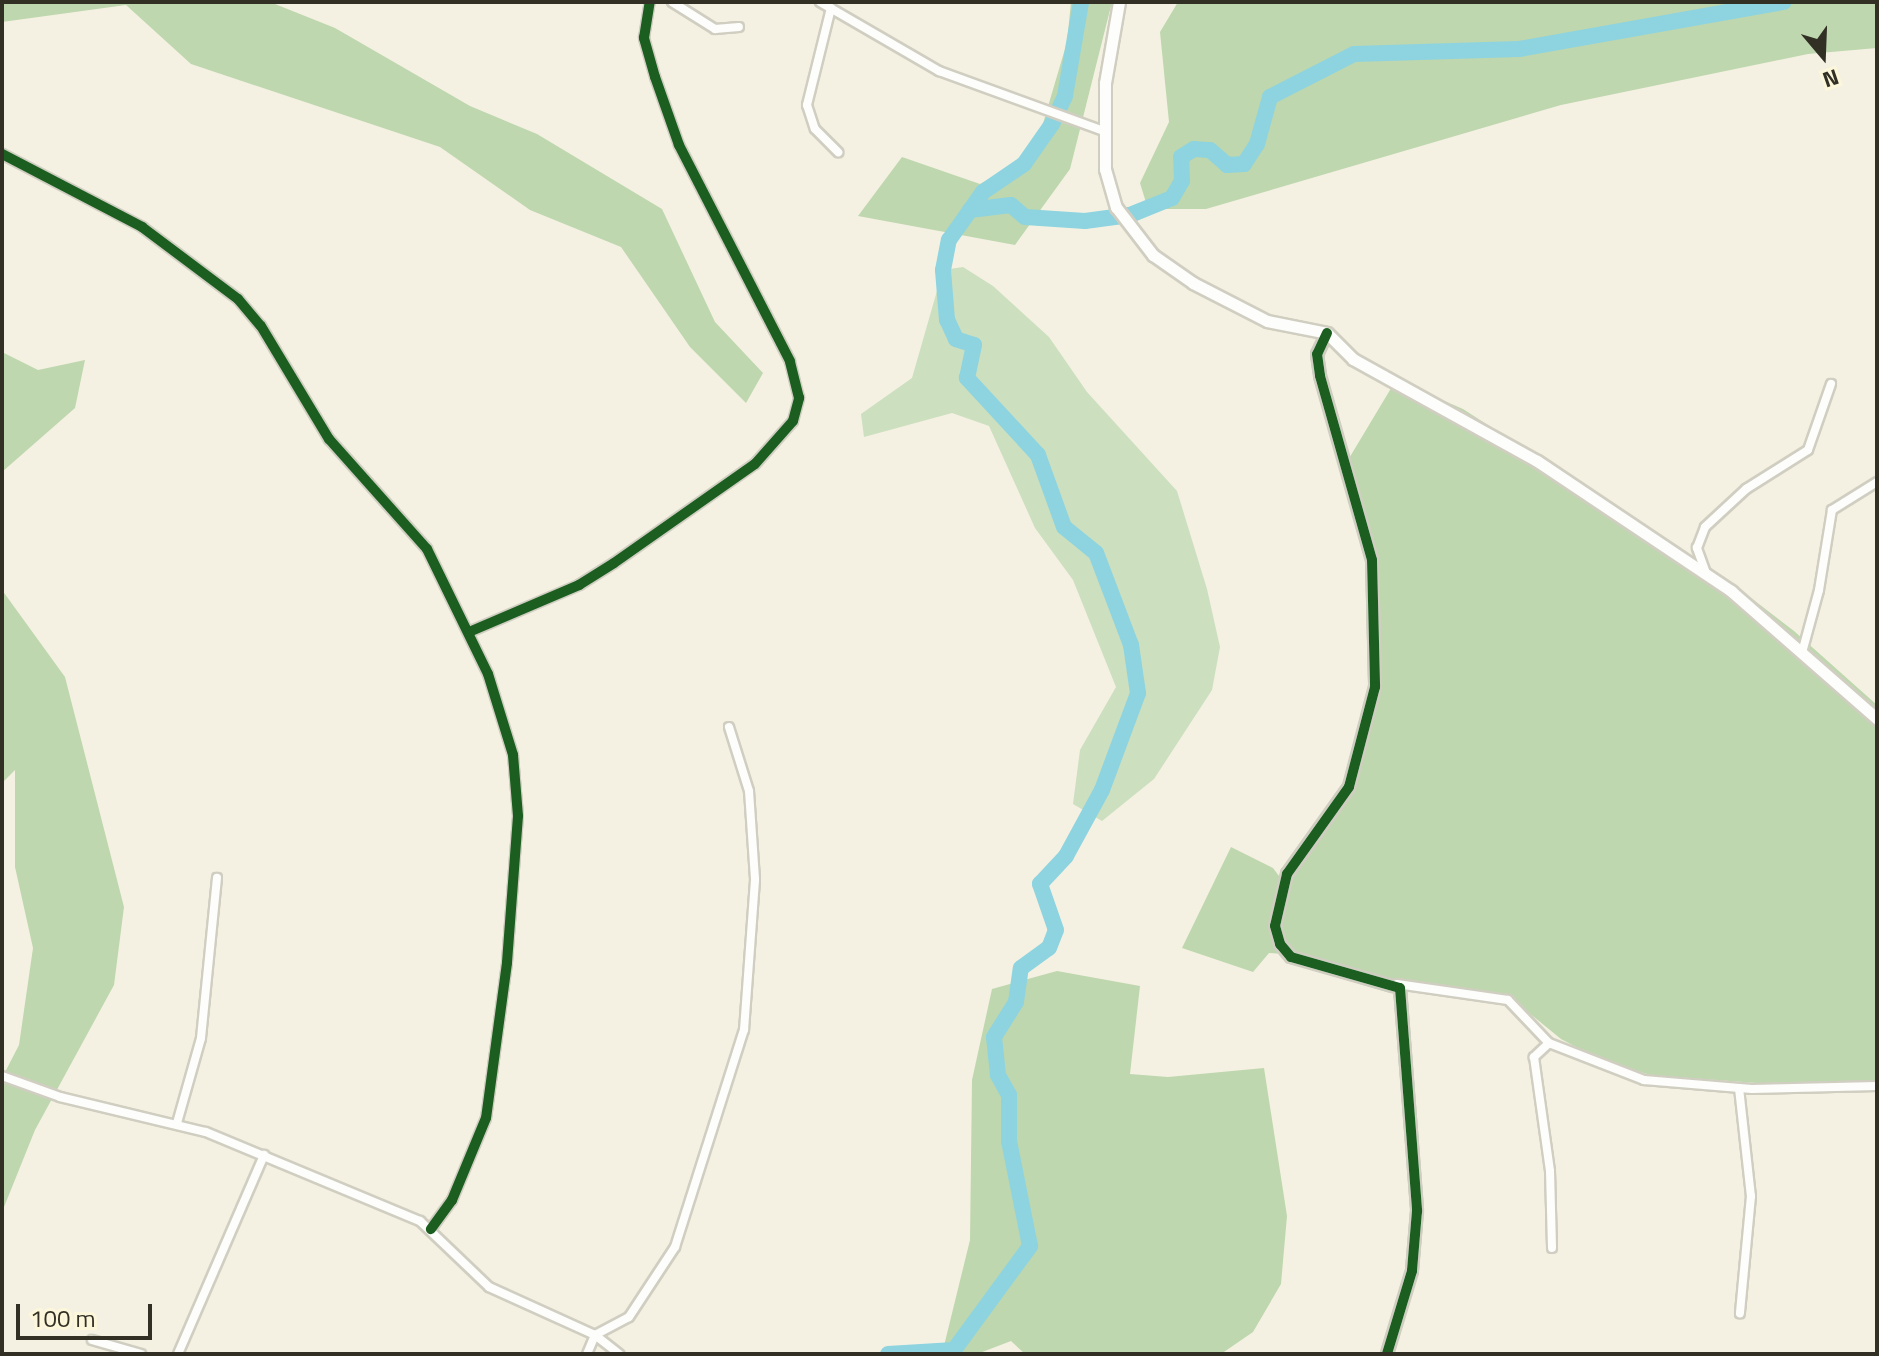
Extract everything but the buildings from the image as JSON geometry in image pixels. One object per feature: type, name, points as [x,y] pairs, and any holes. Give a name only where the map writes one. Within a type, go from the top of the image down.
[{"type":"main road","points":[[1119,2],[1105,83],[1105,169],[1116,207],[1153,255],[1193,283],[1267,321],[1327,333],[1353,359],[1479,426],[1706,573],[1803,649],[1877,719]]},
{"type":"street","points":[[469,632],[579,585],[614,563],[755,464],[793,421],[799,398],[790,361],[679,145],[655,77],[644,38],[650,2]]},
{"type":"street","points":[[672,2],[715,29],[739,27]]},
{"type":"street","points":[[820,2],[939,71],[1104,131]]},
{"type":"street","points":[[831,8],[807,105],[815,129],[838,152]]},
{"type":"street","points":[[2,154],[142,227],[238,299],[270,339],[329,439],[427,549],[469,632],[513,755],[517,858],[491,1101],[452,1200],[431,1229]]},
{"type":"street","points":[[1327,333],[1317,354],[1320,376],[1372,560],[1375,687],[1349,787],[1287,874],[1275,926],[1280,944],[1291,957],[1397,984],[1508,1000],[1549,1043],[1644,1080],[1739,1088],[1848,1091],[1877,1086]]},
{"type":"street","points":[[1706,573],[1697,548],[1705,527],[1746,489],[1808,450],[1831,384]]},
{"type":"street","points":[[1803,649],[1819,590],[1832,510],[1877,482]]},
{"type":"street","points":[[587,1354],[595,1335],[629,1317],[675,1247],[744,1030],[755,879],[749,791],[729,727]]},
{"type":"street","points":[[177,1123],[201,1038],[217,878]]},
{"type":"street","points":[[1387,1354],[1412,1271],[1417,1211],[1397,984]]},
{"type":"street","points":[[1549,1043],[1534,1057],[1550,1171],[1552,1248]]},
{"type":"street","points":[[2,1076],[60,1097],[177,1123],[264,1155],[431,1229],[489,1287],[595,1335],[619,1354]]},
{"type":"street","points":[[1739,1088],[1751,1196],[1740,1313]]},
{"type":"street","points":[[178,1354],[264,1155]]},
{"type":"street","points":[[92,1340],[141,1354]]},
{"type":"green space","points":[[2,2],[270,2],[335,28],[470,106],[537,134],[662,209],[715,322],[763,373],[746,403],[690,347],[621,247],[530,210],[440,147],[191,64],[126,5],[2,22]]},
{"type":"green space","points":[[1071,2],[1112,2],[1070,169],[1015,245],[858,216],[902,157],[980,184],[1034,154],[1067,42]]},
{"type":"green space","points":[[1178,2],[1877,2],[1877,48],[1808,54],[1561,105],[1206,209],[1148,209],[1140,183],[1169,122],[1160,32]]},
{"type":"green space","points":[[963,267],[993,286],[1049,337],[1087,392],[1177,491],[1207,589],[1220,647],[1212,690],[1154,779],[1102,821],[1073,804],[1080,750],[1116,687],[1073,580],[1035,528],[989,426],[952,413],[864,437],[861,414],[912,378],[943,270]]},
{"type":"green space","points":[[2,352],[38,370],[85,360],[75,408],[2,472]]},
{"type":"green space","points":[[1396,380],[1463,409],[1725,578],[1794,631],[1877,705],[1877,1081],[1850,1090],[1650,1075],[1593,1056],[1561,1039],[1518,1004],[1397,988],[1390,993],[1297,965],[1284,954],[1269,953],[1253,972],[1182,948],[1231,847],[1273,868],[1285,884],[1344,805],[1362,755],[1372,698],[1371,571],[1345,465]]},
{"type":"green space","points":[[2,590],[65,677],[124,907],[114,985],[35,1130],[2,1212],[2,1078],[19,1045],[33,948],[15,867],[15,770],[2,783]]},
{"type":"green space","points":[[1057,971],[1140,986],[1130,1074],[1168,1077],[1264,1068],[1287,1216],[1281,1284],[1253,1332],[1221,1354],[1025,1354],[1011,1341],[977,1354],[942,1354],[970,1240],[972,1080],[992,989]]},
{"type":"waterway","points":[[888,1354],[954,1350],[1030,1246],[1009,1141],[1009,1095],[998,1075],[994,1037],[1016,1002],[1021,968],[1049,948],[1056,930],[1040,884],[1066,856],[1102,790],[1138,693],[1131,645],[1096,553],[1064,527],[1038,455],[967,378],[974,345],[956,339],[947,320],[943,270],[949,240],[983,192],[1024,164],[1052,124],[1065,96],[1081,2]]},
{"type":"waterway","points":[[970,210],[1011,205],[1025,217],[1085,221],[1130,215],[1172,198],[1182,181],[1181,157],[1194,149],[1210,150],[1227,165],[1244,164],[1257,144],[1270,97],[1354,54],[1519,49],[1784,2]]},
{"type":"cycle path","points":[[469,632],[579,585],[614,563],[755,464],[793,421],[799,398],[790,361],[679,145],[655,77],[644,38],[650,2]]},
{"type":"cycle path","points":[[2,154],[142,227],[238,299],[261,326],[329,439],[427,549],[488,674],[513,755],[518,816],[507,963],[486,1118],[452,1200],[431,1229]]},
{"type":"cycle path","points":[[1327,333],[1317,354],[1320,376],[1372,560],[1375,687],[1349,787],[1287,874],[1275,926],[1280,944],[1291,957],[1400,988],[1417,1211],[1412,1271],[1387,1354]]}]
